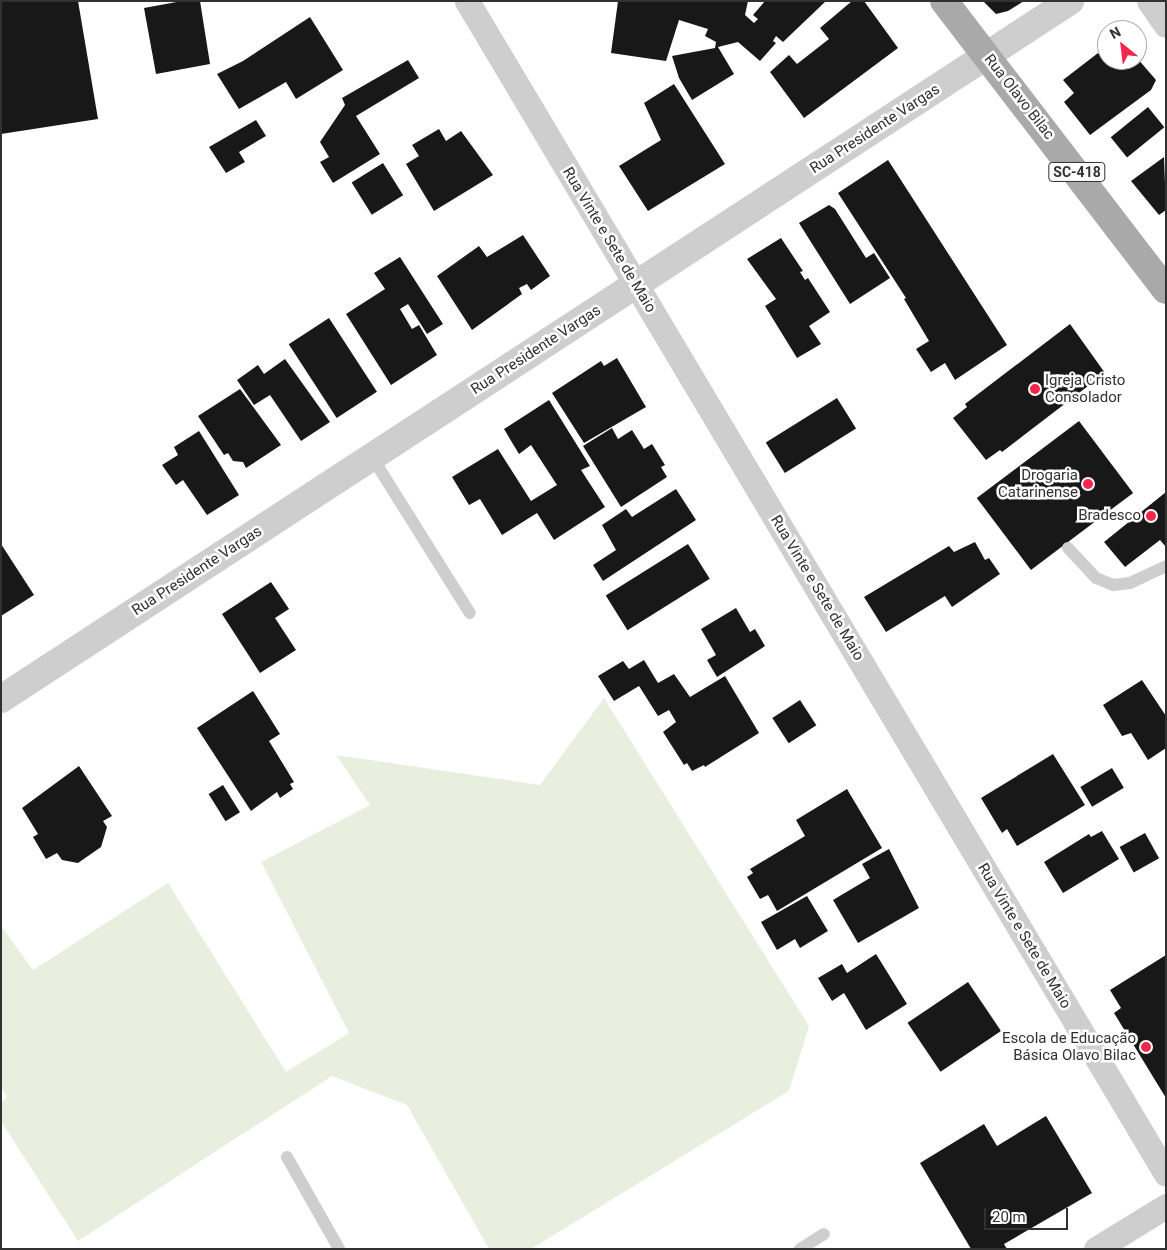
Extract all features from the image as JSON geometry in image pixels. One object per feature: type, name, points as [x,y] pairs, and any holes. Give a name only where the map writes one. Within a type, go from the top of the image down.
[{"type":"main road","name":"Rua Olavo Bilac","points":[[944,1],[1166,290]]},
{"type":"street","name":"Rua Vinte e Sete de Maio","points":[[467,1],[1166,1174]]},
{"type":"street","name":"Rua Presidente Vargas","points":[[1,699],[1070,1]]},
{"type":"street","points":[[1149,1],[1166,25]]},
{"type":"street","points":[[1096,1249],[1166,1206]]},
{"type":"lane","points":[[372,457],[470,613]]},
{"type":"lane","points":[[1068,548],[1096,578],[1113,585],[1130,583],[1166,566]]},
{"type":"lane","points":[[288,1157],[339,1249]]},
{"type":"lane","points":[[800,1249],[824,1234]]},
{"type":"green space","points":[[604,698],[809,1026],[789,1091],[531,1249],[489,1249],[407,1105],[332,1076],[78,1241],[1,1121],[1,1103],[7,1097],[1,1087],[1,926],[33,970],[168,883],[286,1072],[349,1033],[261,862],[370,805],[336,755],[540,785]]},
{"type":"building","points":[[1,1],[78,1],[98,119],[1,134]]},
{"type":"building","points":[[182,1],[200,1],[210,64],[156,74],[144,8]]},
{"type":"building","points":[[618,1],[748,1],[745,15],[754,23],[758,19],[753,15],[765,1],[826,1],[783,42],[776,36],[773,41],[776,43],[760,61],[738,42],[718,47],[734,74],[692,100],[679,78],[672,56],[715,48],[716,42],[705,36],[708,29],[679,20],[666,61],[611,53]]},
{"type":"building","points":[[852,1],[864,1],[898,48],[804,118],[770,72],[789,55],[797,64],[829,39],[820,28]]},
{"type":"building","points":[[983,1],[1024,1],[1008,11],[996,14]]},
{"type":"building","points":[[310,17],[343,70],[296,99],[286,82],[239,109],[217,74],[243,61]]},
{"type":"building","points":[[1097,54],[1097,70],[1147,70],[1156,80],[1151,90],[1090,135],[1064,102],[1074,93],[1063,80]]},
{"type":"building","points":[[408,60],[419,78],[356,116],[380,154],[333,183],[320,162],[329,157],[320,142],[345,105],[342,98]]},
{"type":"building","points":[[674,84],[725,164],[648,211],[619,166],[661,140],[644,103]]},
{"type":"building","points":[[1148,107],[1164,127],[1127,157],[1111,137]]},
{"type":"building","points":[[256,120],[266,136],[239,152],[245,162],[226,173],[209,147]]},
{"type":"building","points":[[439,129],[446,141],[461,131],[493,175],[434,211],[406,164],[419,156],[412,145]]},
{"type":"building","points":[[1164,157],[1166,210],[1159,215],[1131,181]]},
{"type":"building","points":[[888,160],[1007,345],[955,380],[945,363],[931,372],[916,349],[929,341],[904,299],[906,298],[838,193]]},
{"type":"building","points":[[383,163],[403,195],[372,215],[352,183]]},
{"type":"building","points":[[829,205],[835,209],[866,258],[874,253],[890,278],[850,304],[799,223]]},
{"type":"building","points":[[523,235],[550,276],[531,290],[527,284],[519,288],[522,294],[472,330],[437,276],[479,246],[487,257]]},
{"type":"building","points":[[781,238],[803,271],[800,272],[805,280],[808,278],[830,312],[809,326],[821,344],[797,358],[765,306],[776,299],[747,259]]},
{"type":"building","points":[[400,257],[443,324],[427,334],[408,304],[400,309],[412,329],[419,325],[437,355],[391,385],[346,314],[385,289],[374,273]]},
{"type":"building","points":[[329,318],[377,392],[337,418],[289,344]]},
{"type":"building","name":"Igreja Cristo Consolador","points":[[1070,324],[1105,373],[1002,452],[1000,450],[986,460],[953,418],[967,407],[965,404]]},
{"type":"building","points":[[617,358],[646,407],[584,443],[552,393],[601,361],[604,366]]},
{"type":"building","points":[[285,359],[330,422],[301,441],[270,395],[254,405],[237,380],[258,365],[264,374]]},
{"type":"building","points":[[240,389],[281,445],[246,468],[243,462],[233,461],[228,453],[224,455],[198,416]]},
{"type":"building","points":[[837,398],[856,429],[785,473],[766,443]]},
{"type":"building","points":[[549,400],[590,466],[581,470],[605,507],[554,540],[537,513],[502,535],[480,499],[469,505],[452,477],[498,449],[531,501],[557,485],[531,445],[519,454],[504,429]]},
{"type":"building","points":[[1079,421],[1133,493],[1031,570],[977,498]]},
{"type":"building","points":[[612,428],[618,439],[632,430],[644,449],[652,444],[665,465],[661,467],[667,477],[621,507],[583,446]]},
{"type":"building","points":[[199,431],[239,495],[207,515],[183,480],[176,485],[162,465],[178,455],[174,447]]},
{"type":"building","points":[[676,489],[696,520],[603,581],[593,565],[616,550],[602,525],[626,509],[632,517]]},
{"type":"building","name":"Bradesco","points":[[1166,492],[1166,547],[1160,540],[1125,567],[1104,542]]},
{"type":"building","points":[[975,542],[985,560],[989,558],[1000,574],[952,607],[945,596],[886,632],[864,597],[949,546],[954,552]]},
{"type":"building","points":[[1,544],[34,595],[1,616]]},
{"type":"building","points":[[688,544],[710,579],[627,630],[606,595]]},
{"type":"building","points":[[271,582],[289,609],[275,618],[296,650],[260,673],[222,614]]},
{"type":"building","points":[[736,608],[750,632],[755,629],[765,646],[717,677],[707,660],[716,655],[701,629]]},
{"type":"building","points":[[644,660],[658,683],[674,674],[690,697],[725,676],[759,733],[705,767],[704,765],[692,771],[687,763],[684,765],[663,732],[676,722],[669,710],[658,716],[639,686],[614,701],[598,676],[623,661],[629,669]]},
{"type":"building","points":[[1142,680],[1166,716],[1166,748],[1148,760],[1131,733],[1122,736],[1103,705]]},
{"type":"building","points":[[253,691],[280,734],[269,741],[294,782],[290,784],[293,789],[280,798],[277,792],[251,811],[197,728]]},
{"type":"building","points":[[800,700],[816,725],[789,743],[772,718]]},
{"type":"building","points":[[1053,754],[1085,805],[1017,846],[1007,829],[1002,833],[981,798]]},
{"type":"building","points":[[79,766],[112,816],[103,821],[107,827],[101,847],[78,863],[62,860],[57,853],[46,859],[33,837],[38,834],[22,808]]},
{"type":"building","points":[[1112,768],[1124,788],[1092,807],[1080,787]]},
{"type":"building","points":[[223,785],[240,812],[226,821],[209,794]]},
{"type":"building","points":[[847,789],[882,848],[777,911],[768,895],[760,899],[747,877],[753,873],[750,869],[805,836],[796,820]]},
{"type":"building","points":[[1102,831],[1119,859],[1063,893],[1044,862],[1089,834],[1091,837]]},
{"type":"building","points":[[1145,833],[1159,858],[1134,872],[1120,847]]},
{"type":"building","points":[[889,849],[919,908],[858,943],[833,900],[870,878],[862,864]]},
{"type":"building","points":[[807,896],[828,931],[800,948],[795,939],[777,950],[761,922]]},
{"type":"building","points":[[876,954],[907,1004],[866,1030],[844,993],[832,1001],[818,978],[842,964],[847,973]]},
{"type":"building","name":"Escola de Educação Básica Olavo Bilac","points":[[1166,955],[1166,1098],[1114,1013],[1121,1008],[1110,990]]},
{"type":"building","points":[[968,982],[1001,1031],[940,1072],[907,1023]]},
{"type":"building","points":[[1046,1116],[1092,1193],[1004,1244],[1007,1249],[971,1249],[920,1163],[984,1124],[997,1146]]},
{"type":"place","name":"Igreja Cristo Consolador","points":[[1035,389]]},
{"type":"place","name":"Drogaria Catarinense","points":[[1088,484]]},
{"type":"place","name":"Bradesco","points":[[1151,516]]},
{"type":"place","name":"Escola de Educação Básica Olavo Bilac","points":[[1146,1047]]}]
